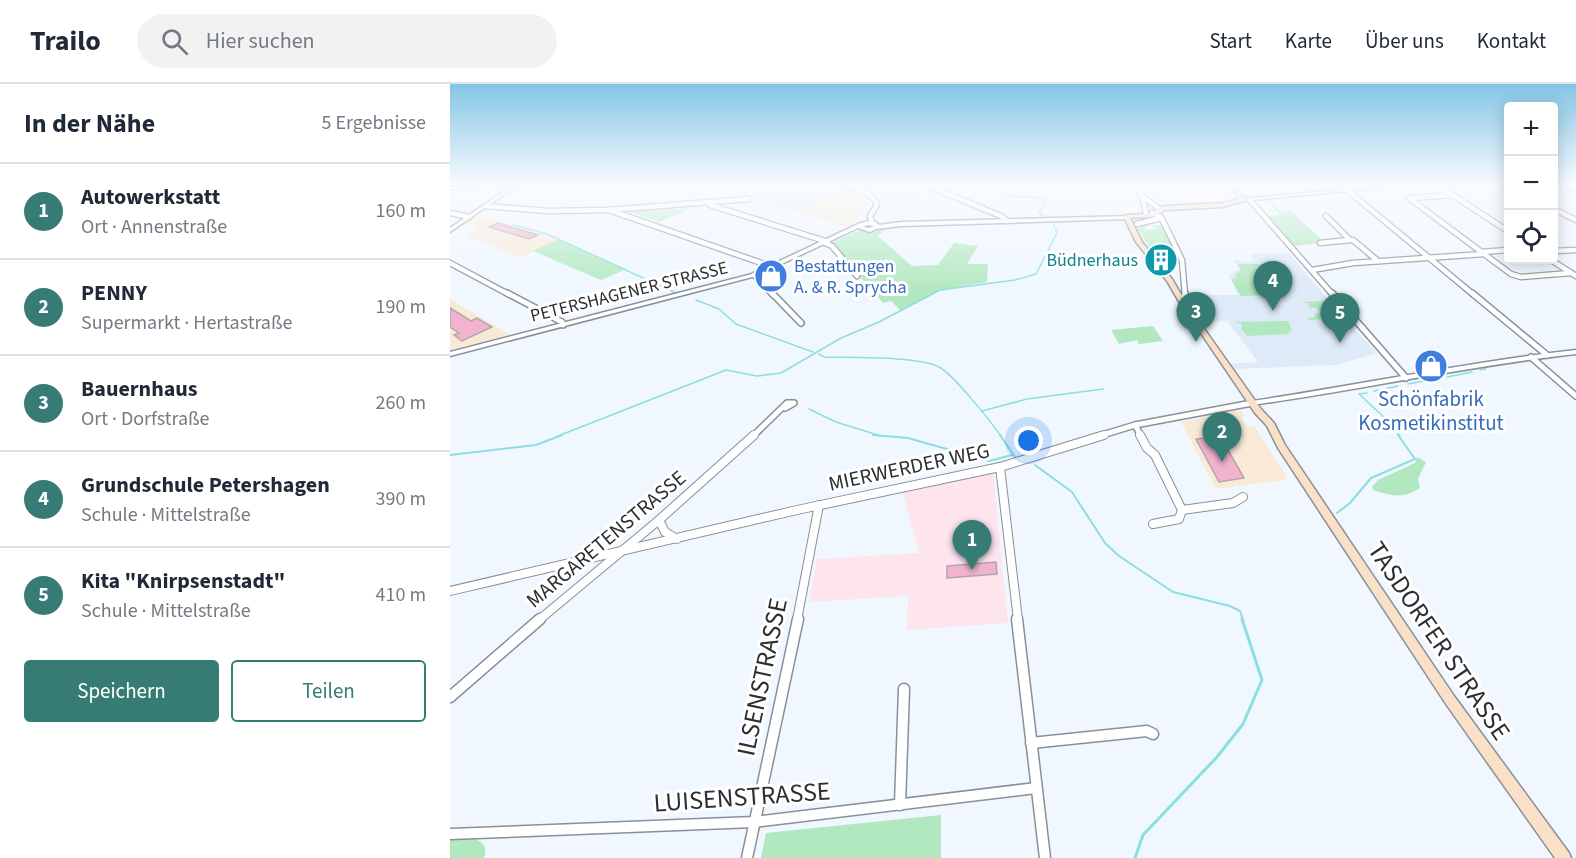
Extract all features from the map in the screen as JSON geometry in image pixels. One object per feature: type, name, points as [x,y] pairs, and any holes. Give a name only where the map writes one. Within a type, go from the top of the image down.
[{"type":"main road","name":"TASDORFER STRASSE","points":[[1129,221],[1142,247],[1170,280],[1196,324],[1252,403],[1271,424],[1281,446],[1450,700],[1564,858]]},
{"type":"street","points":[[450,230],[463,221]]},
{"type":"street","points":[[640,221],[773,267]]},
{"type":"street","points":[[761,221],[827,242],[857,276]]},
{"type":"street","points":[[862,226],[866,221]]},
{"type":"street","name":"PETERSHAGENER STRASSE","points":[[450,354],[754,275],[862,226],[1003,221]]},
{"type":"street","points":[[1137,224],[1144,221]]},
{"type":"street","points":[[1163,221],[1182,260],[1185,297],[1181,298]]},
{"type":"street","points":[[1269,221],[1406,378]]},
{"type":"street","points":[[1328,221],[1378,261]]},
{"type":"street","points":[[1385,221],[1546,355]]},
{"type":"street","points":[[1440,221],[1518,277],[1574,275]]},
{"type":"street","points":[[1320,243],[1350,240]]},
{"type":"street","points":[[1558,251],[1576,250]]},
{"type":"street","points":[[1312,270],[1378,261],[1504,251]]},
{"type":"street","points":[[450,263],[564,325]]},
{"type":"street","points":[[1557,264],[1574,275]]},
{"type":"street","points":[[754,275],[801,323]]},
{"type":"street","points":[[1170,280],[1184,280]]},
{"type":"street","points":[[1252,403],[1343,390],[1531,357],[1576,352]]},
{"type":"street","points":[[1531,357],[1576,396]]},
{"type":"street","name":"MIERWERDER WEG","points":[[450,591],[819,505],[1000,467],[1135,425],[1252,403]]},
{"type":"street","name":"MARGARETENSTRASSE","points":[[450,697],[659,520],[785,408]]},
{"type":"street","points":[[1135,425],[1147,448],[1155,455],[1182,510]]},
{"type":"street","points":[[1000,467],[1045,858]]},
{"type":"street","points":[[1182,510],[1233,503],[1244,497]]},
{"type":"street","name":"ILSENSTRASSE","points":[[747,858],[810,560],[819,505]]},
{"type":"street","points":[[1153,524],[1179,519],[1182,510]]},
{"type":"street","points":[[659,520],[665,532],[676,538]]},
{"type":"street","points":[[900,805],[904,689]]},
{"type":"street","points":[[1031,743],[1147,731],[1153,734]]},
{"type":"street","name":"LUISENSTRASSE","points":[[450,834],[754,822],[1036,788]]},
{"type":"shaded area","points":[[468,221],[499,221],[559,239],[519,258],[466,234],[478,229],[473,225],[462,225]]},
{"type":"shaded area","points":[[828,221],[856,221],[850,228]]},
{"type":"shaded area","points":[[1289,253],[1339,313],[1377,353],[1335,365],[1235,369],[1231,364],[1258,362],[1227,321],[1202,322],[1197,314],[1210,314],[1202,295],[1238,295],[1229,275],[1239,269],[1233,260],[1254,262],[1250,254]]},
{"type":"shaded area","points":[[450,299],[511,335],[450,350]]},
{"type":"shaded area","points":[[1241,410],[1245,416],[1241,417],[1247,427],[1254,426],[1287,477],[1284,480],[1216,489],[1181,422]]},
{"type":"shaded area","points":[[993,472],[1008,623],[907,630],[908,596],[809,602],[817,559],[919,553],[903,492]]},
{"type":"green space","points":[[1160,221],[1175,252],[1166,252],[1171,261],[1159,262],[1138,229],[1145,225],[1149,227],[1144,227],[1146,230],[1156,229],[1150,225],[1162,226]]},
{"type":"green space","points":[[1271,221],[1302,221],[1323,241],[1293,246]]},
{"type":"green space","points":[[886,227],[878,236],[912,266],[938,265],[954,243],[978,246],[967,264],[988,264],[987,282],[939,290],[901,311],[891,301],[883,303],[831,243],[860,230]]},
{"type":"green space","points":[[559,239],[626,269],[601,280],[533,251]]},
{"type":"green space","points":[[1260,264],[1278,292],[1271,292],[1269,295],[1241,296],[1231,279],[1237,278],[1235,275],[1241,270],[1238,265]]},
{"type":"green space","points":[[1330,301],[1346,318],[1309,320],[1308,318],[1316,317],[1314,314],[1320,313],[1317,308],[1310,308],[1307,303],[1302,302]]},
{"type":"green space","points":[[1288,321],[1292,330],[1288,334],[1247,336],[1241,329],[1242,324],[1234,322]]},
{"type":"green space","points":[[1153,326],[1163,341],[1139,344],[1137,340],[1119,344],[1111,330]]},
{"type":"green space","points":[[1417,457],[1426,462],[1418,479],[1420,488],[1402,495],[1373,490],[1372,487],[1378,480],[1415,463]]},
{"type":"green space","points":[[941,815],[941,858],[761,858],[766,833]]},
{"type":"green space","points":[[475,839],[484,846],[484,858],[450,858],[450,840]]},
{"type":"building","points":[[498,223],[538,235],[529,239],[489,227]]},
{"type":"building","points":[[450,308],[471,321],[477,318],[492,327],[462,341],[454,335],[459,333],[450,327]]},
{"type":"building","points":[[1221,436],[1227,439],[1232,447],[1227,448],[1244,478],[1219,482],[1196,439]]},
{"type":"building","points":[[996,562],[997,574],[947,578],[947,566]]},
{"type":"waterway","points":[[558,436],[726,370],[757,376],[781,373],[841,338],[879,322],[940,290],[1015,280],[1036,274],[1057,233],[1052,221]]},
{"type":"waterway","points":[[514,225],[547,234],[676,293]]},
{"type":"waterway","points":[[696,300],[719,309],[736,324],[813,352]]},
{"type":"waterway","points":[[819,354],[824,357],[916,361],[939,367],[962,388],[1001,436]]},
{"type":"waterway","points":[[1480,370],[1486,369]]},
{"type":"waterway","points":[[1447,377],[1472,372]]},
{"type":"waterway","points":[[1408,384],[1439,378]]},
{"type":"waterway","points":[[1374,391],[1398,386]]},
{"type":"waterway","points":[[982,411],[1027,399],[1103,389]]},
{"type":"waterway","points":[[1367,393],[1359,394],[1387,420],[1400,436]]},
{"type":"waterway","points":[[809,409],[836,422],[880,436]]},
{"type":"waterway","points":[[450,455],[536,445],[562,435]]},
{"type":"waterway","points":[[873,435],[880,436]]},
{"type":"waterway","points":[[1000,435],[1015,457]]},
{"type":"waterway","points":[[1337,513],[1350,503],[1371,478],[1415,459],[1398,435]]},
{"type":"waterway","points":[[880,436],[908,438],[989,461],[1012,455]]},
{"type":"waterway","points":[[1035,465],[1072,492],[1105,543],[1119,556],[1173,592],[1230,606],[1240,611],[1243,620]]},
{"type":"waterway","points":[[1135,858],[1143,835],[1217,757],[1243,724],[1262,680],[1242,619]]},
{"type":"place","name":"Büdnerhaus","points":[[1161,260]]},
{"type":"place","name":"Bestattungen A. & R. Sprycha","points":[[771,276]]},
{"type":"place","name":"Grundschule Petershagen","points":[[1273,311]]},
{"type":"place","name":"Bauernhaus","points":[[1196,342]]},
{"type":"place","name":"Kita \"Knirpsenstadt\"","points":[[1340,343]]},
{"type":"place","name":"Schönfabrik Kosmetikinstitut","points":[[1431,366]]},
{"type":"place","name":"PENNY","points":[[1222,462]]},
{"type":"place","name":"Autowerkstatt","points":[[972,570]]}]
